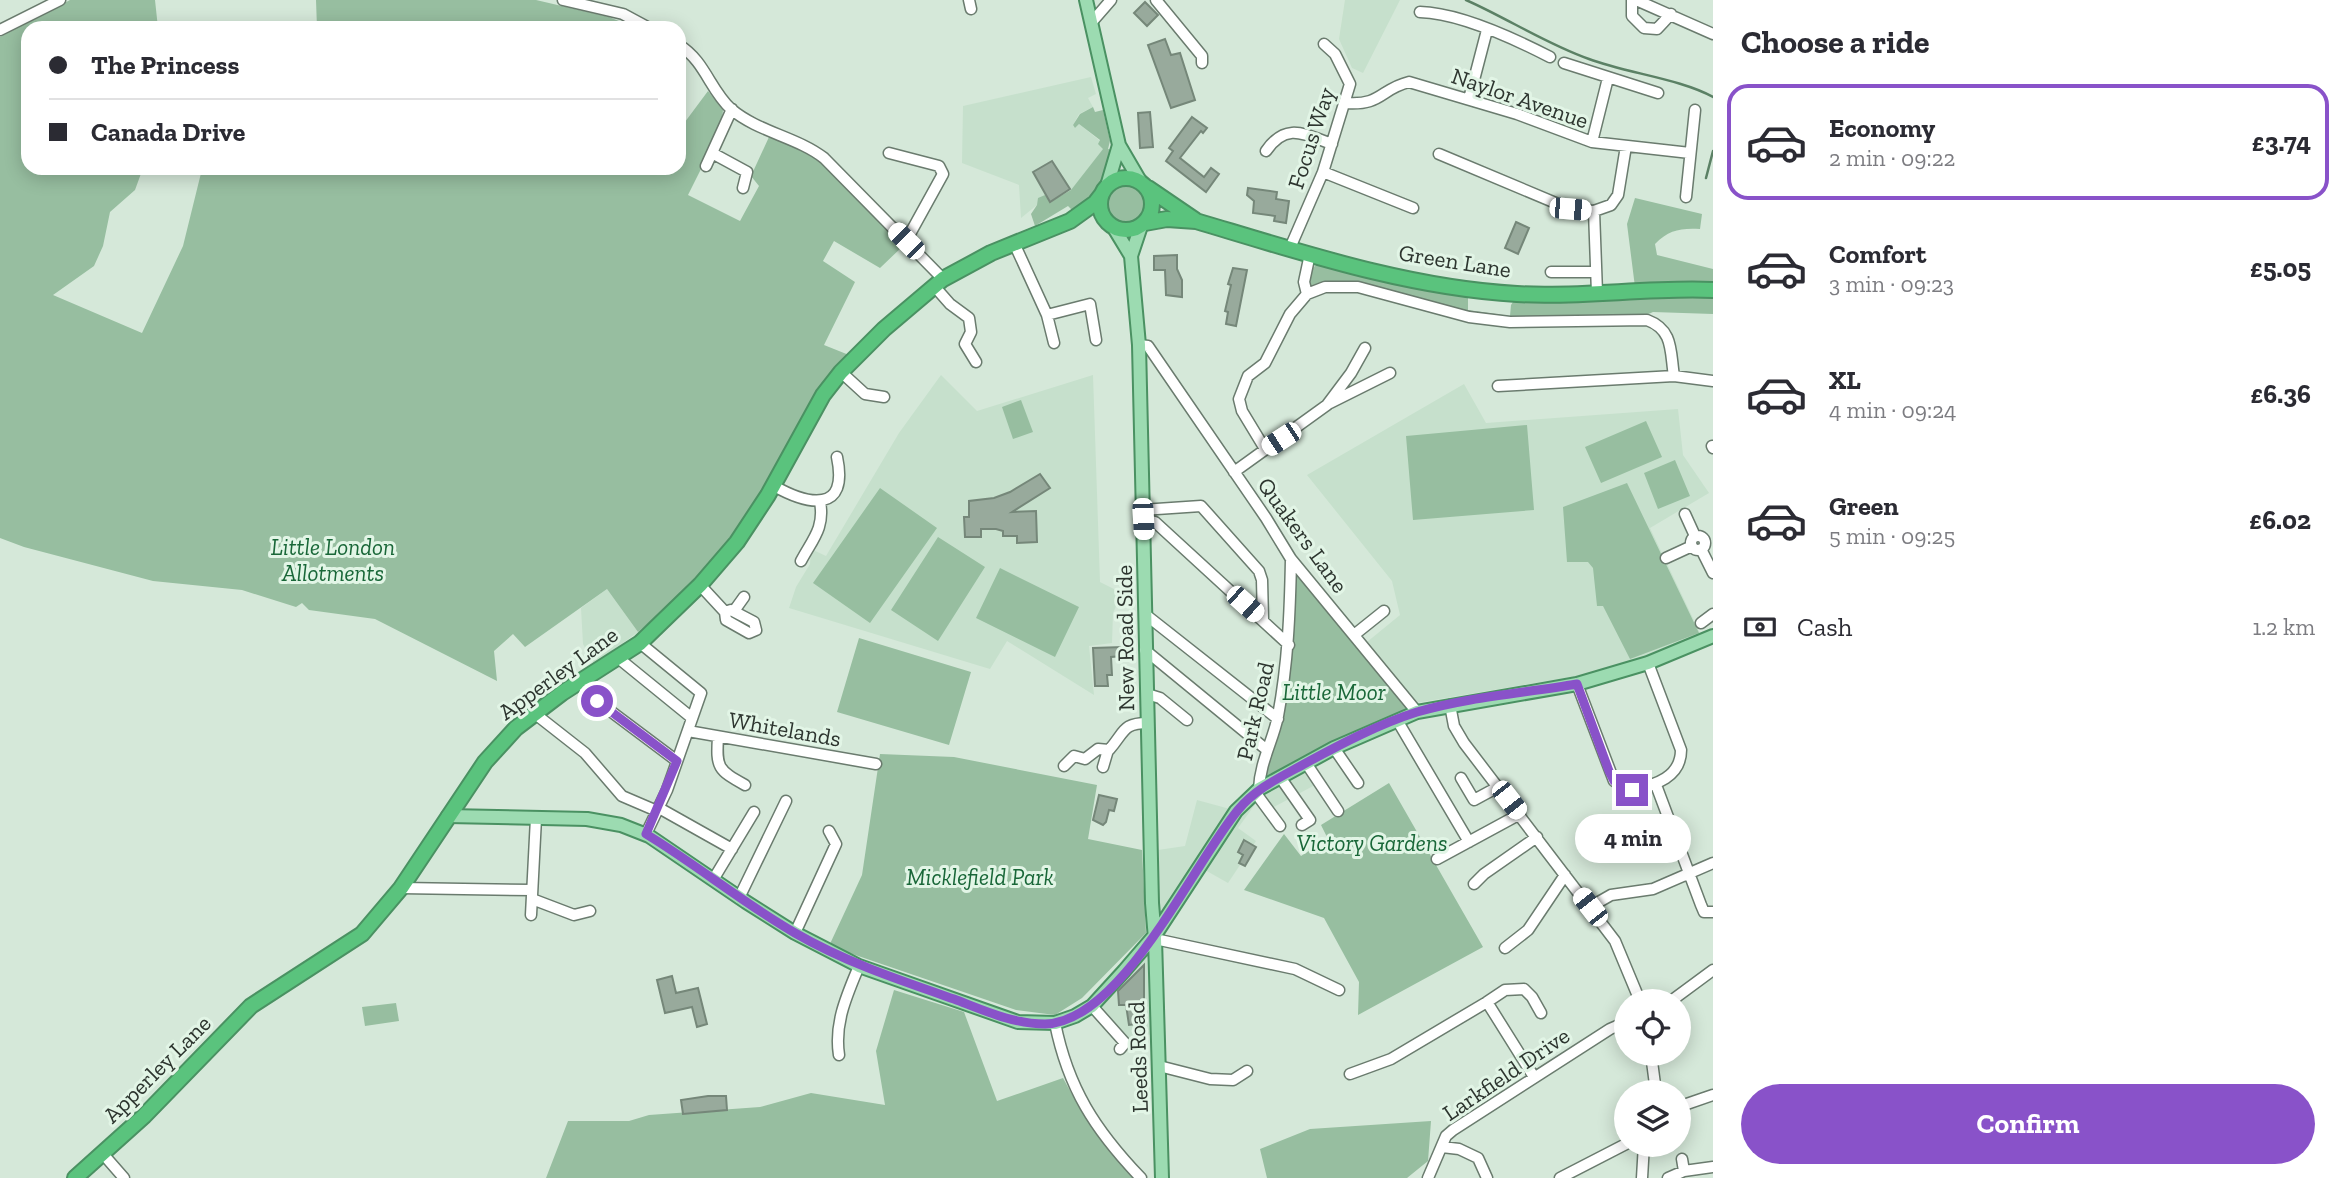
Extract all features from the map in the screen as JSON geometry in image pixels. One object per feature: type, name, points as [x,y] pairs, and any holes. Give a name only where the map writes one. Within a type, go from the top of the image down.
[{"type":"highway","points":[[1122,178],[1143,184],[1153,206],[1143,225],[1130,231],[1111,226],[1100,209],[1104,190],[1122,178]]},
{"type":"highway","name":"Green Lane","points":[[1143,184],[1196,221]]},
{"type":"highway","name":"Apperley Lane","points":[[75,1178],[163,1098],[251,1006],[362,933],[401,888],[500,744],[534,713],[640,643],[700,585],[737,542],[774,486],[823,395],[841,372],[884,329],[939,283],[1014,243],[1070,221],[1095,203],[1104,190]]},
{"type":"highway","name":"Green Lane","points":[[1143,225],[1167,219],[1196,221],[1374,271],[1479,290],[1549,295],[1713,290]]},
{"type":"highway","name":"Apperley Lane","points":[[1070,221],[1111,226]]},
{"type":"main road","points":[[1086,0],[1119,145],[1143,184]]},
{"type":"main road","points":[[1104,190],[1119,145]]},
{"type":"main road","name":"New Road Side","points":[[1143,225],[1131,256],[1139,345],[1145,650],[1155,937]]},
{"type":"main road","name":"New Road Side","points":[[1111,226],[1131,256]]},
{"type":"main road","points":[[448,816],[604,821],[646,834],[795,933],[859,966],[1018,1022],[1055,1023],[1092,1006],[1155,937],[1226,826],[1257,791],[1280,777],[1334,748],[1417,712],[1577,684],[1648,663],[1713,636]]},
{"type":"main road","points":[[439,830],[464,817]]},
{"type":"main road","name":"Leeds Road","points":[[1155,937],[1162,1178]]},
{"type":"main road","points":[[1134,960],[1146,961],[1156,968]]},
{"type":"street","points":[[0,30],[60,0]]},
{"type":"street","points":[[563,0],[623,14],[636,21]]},
{"type":"street","points":[[1091,23],[1111,0]]},
{"type":"street","points":[[1156,0],[1202,56],[1202,64]]},
{"type":"street","points":[[1671,14],[1657,29],[1644,28],[1632,16],[1634,0],[1671,14],[1712,30]]},
{"type":"street","points":[[1420,12],[1488,30],[1550,57]]},
{"type":"street","points":[[1469,99],[1488,30]]},
{"type":"street","name":"Focus Way","points":[[1290,248],[1323,172],[1350,84],[1335,54],[1324,44]]},
{"type":"street","points":[[686,51],[697,60],[714,88],[732,109],[782,137],[812,149],[906,241],[939,283],[950,304],[969,318],[971,332],[965,344],[976,362]]},
{"type":"street","points":[[1564,64],[1657,93]]},
{"type":"street","points":[[1592,142],[1608,78]]},
{"type":"street","name":"Naylor Avenue","points":[[1345,103],[1365,105],[1380,99],[1397,85],[1409,82],[1469,99],[1592,142],[1690,153]]},
{"type":"street","points":[[706,166],[732,109]]},
{"type":"street","points":[[1686,197],[1695,110]]},
{"type":"street","points":[[1266,151],[1275,138],[1296,131],[1332,144]]},
{"type":"street","points":[[1439,154],[1570,209],[1594,211],[1611,205],[1618,195],[1626,146]]},
{"type":"street","points":[[712,153],[747,172],[744,188]]},
{"type":"street","points":[[889,153],[939,166],[943,174],[906,241]]},
{"type":"street","points":[[1323,172],[1413,208]]},
{"type":"street","points":[[1594,211],[1597,293]]},
{"type":"street","points":[[1014,243],[1047,315],[1054,343]]},
{"type":"street","points":[[1307,294],[1304,282],[1310,254]]},
{"type":"street","points":[[1551,272],[1596,272]]},
{"type":"street","points":[[1265,449],[1242,411],[1239,399],[1248,376],[1265,363],[1290,314],[1307,294],[1325,287],[1358,287],[1469,317],[1510,322],[1647,320],[1665,330],[1670,341],[1674,376]]},
{"type":"street","points":[[1047,315],[1090,303],[1096,340]]},
{"type":"street","name":"Quakers Lane","points":[[1139,345],[1148,346],[1291,559],[1417,712]]},
{"type":"street","points":[[1327,405],[1351,373],[1365,348]]},
{"type":"street","points":[[841,372],[865,394],[884,397]]},
{"type":"street","points":[[1234,472],[1327,405],[1390,373]]},
{"type":"street","points":[[1498,386],[1674,376],[1713,381]]},
{"type":"street","points":[[774,486],[795,498],[820,502],[829,498],[838,483],[836,457]]},
{"type":"street","points":[[801,561],[818,535],[822,516],[820,502]]},
{"type":"street","points":[[1142,515],[1201,506],[1259,570],[1263,591],[1262,620]]},
{"type":"street","points":[[1685,514],[1701,541],[1713,573]]},
{"type":"street","points":[[1142,515],[1156,522],[1289,645]]},
{"type":"street","points":[[1666,558],[1701,541]]},
{"type":"street","name":"Park Road","points":[[1257,791],[1259,773],[1278,719],[1289,645],[1291,559]]},
{"type":"street","points":[[700,585],[729,611],[744,597]]},
{"type":"street","points":[[1354,635],[1384,611]]},
{"type":"street","points":[[1700,623],[1713,614]]},
{"type":"street","points":[[1146,615],[1278,719]]},
{"type":"street","points":[[640,643],[701,693],[658,810],[646,834]]},
{"type":"street","points":[[1145,650],[1266,750]]},
{"type":"street","points":[[618,657],[692,718]]},
{"type":"street","points":[[1577,684],[1614,781],[1632,790],[1656,785],[1676,771],[1681,762],[1681,750],[1648,663]]},
{"type":"street","points":[[579,682],[597,701],[677,761]]},
{"type":"street","points":[[1147,694],[1160,698],[1187,720]]},
{"type":"street","points":[[1450,705],[1454,726],[1464,743],[1590,907],[1625,960],[1636,989]]},
{"type":"street","points":[[534,713],[584,753],[622,796],[658,810],[732,849]]},
{"type":"street","points":[[1396,720],[1469,842]]},
{"type":"street","points":[[1103,767],[1108,750],[1125,727],[1132,723],[1148,723]]},
{"type":"street","name":"Whitelands","points":[[688,731],[876,764]]},
{"type":"street","points":[[718,737],[717,762],[724,773],[745,785]]},
{"type":"street","points":[[1334,748],[1358,783]]},
{"type":"street","points":[[1064,766],[1074,756],[1085,759],[1098,749],[1108,750]]},
{"type":"street","points":[[1306,763],[1338,811]]},
{"type":"street","points":[[1280,777],[1310,820],[1302,825]]},
{"type":"street","points":[[1461,778],[1474,800],[1498,786]]},
{"type":"street","points":[[1656,785],[1704,912],[1713,912]]},
{"type":"street","points":[[1257,791],[1279,826]]},
{"type":"street","points":[[739,898],[786,801]]},
{"type":"street","points":[[713,880],[754,812]]},
{"type":"street","points":[[1437,859],[1520,814]]},
{"type":"street","points":[[531,915],[536,818]]},
{"type":"street","points":[[795,933],[836,844],[829,831]]},
{"type":"street","points":[[1474,884],[1483,874],[1537,837]]},
{"type":"street","points":[[1590,907],[1601,898],[1653,889],[1713,863]]},
{"type":"street","points":[[1504,948],[1528,930],[1565,875]]},
{"type":"street","points":[[401,888],[532,895],[575,915],[590,911]]},
{"type":"street","points":[[1155,937],[1295,969],[1339,990]]},
{"type":"street","points":[[839,1055],[836,1038],[838,1023],[859,966]]},
{"type":"street","points":[[1687,989],[1713,970]]},
{"type":"street","points":[[1350,1074],[1391,1059],[1505,990],[1524,989],[1541,1013]]},
{"type":"street","points":[[1487,1002],[1534,1077]]},
{"type":"street","points":[[1092,1006],[1125,1043],[1120,1049]]},
{"type":"street","points":[[1055,1023],[1066,1069],[1079,1097],[1111,1144],[1141,1178]]},
{"type":"street","name":"Larkfield Drive","points":[[1428,1178],[1446,1136],[1453,1130],[1614,1028]]},
{"type":"street","points":[[1160,1066],[1210,1079],[1233,1080],[1247,1071]]},
{"type":"street","points":[[1691,1103],[1713,1095]]},
{"type":"street","points":[[1442,1147],[1459,1149],[1478,1158],[1487,1178]]},
{"type":"street","points":[[1560,1178],[1614,1150]]},
{"type":"street","points":[[103,1154],[124,1178]]},
{"type":"street","points":[[1642,1178],[1643,1157]]},
{"type":"street","points":[[1682,1159],[1684,1171]]},
{"type":"street","points":[[1668,1178],[1684,1171],[1713,1167]]},
{"type":"shaded area","points":[[1345,0],[1400,0],[1363,73],[1352,68],[1339,39]]},
{"type":"shaded area","points":[[1091,77],[1096,94],[1088,98],[1093,107],[1079,114],[1073,125],[1075,128],[1079,124],[1100,141],[1104,148],[1072,190],[1050,202],[1045,195],[1021,218],[1019,185],[962,163],[963,106]]},
{"type":"shaded area","points":[[941,375],[977,411],[1093,375],[1100,582],[1122,593],[1113,613],[1112,643],[1089,646],[1094,695],[1007,641],[990,669],[789,608],[796,587],[810,564],[811,549],[826,556],[899,433]]},
{"type":"shaded area","points":[[1464,384],[1486,423],[1678,409],[1683,455],[1709,493],[1650,528],[1700,633],[1636,662],[1601,672],[1416,703],[1367,642],[1400,615],[1392,581],[1307,475]]},
{"type":"shaded area","points":[[607,589],[638,632],[594,664],[583,644],[581,608]]},
{"type":"shaded area","points":[[1302,769],[1315,785],[1272,808],[1256,803],[1238,828],[1256,841],[1228,883],[1205,870],[1152,945],[1152,1035],[1143,1034],[1135,1044],[1099,1010],[1116,991],[1158,912],[1158,850],[1185,846],[1197,800],[1230,809]]},
{"type":"green space","points":[[70,0],[155,0],[157,21],[30,21]]},
{"type":"green space","points":[[316,0],[536,0],[619,21],[317,21]]},
{"type":"green space","name":"Little London Allotments","points":[[21,26],[21,175],[140,175],[135,190],[110,212],[103,246],[94,266],[53,295],[142,333],[183,246],[201,175],[686,175],[686,121],[708,91],[723,110],[721,129],[688,195],[740,221],[759,186],[751,176],[769,137],[812,153],[903,246],[880,268],[834,241],[823,261],[855,282],[824,345],[849,355],[822,385],[794,440],[745,520],[689,588],[638,632],[607,589],[525,647],[513,634],[494,651],[497,681],[375,619],[309,610],[302,603],[296,607],[242,590],[153,581],[24,547],[0,538],[0,37]]},
{"type":"green space","points":[[1093,107],[1095,112],[1103,110],[1110,141],[1108,149],[1112,150],[1103,177],[1094,192],[1073,211],[1068,206],[1035,226],[1031,214],[1038,198],[1045,195],[1050,202],[1071,190],[1103,149],[1098,144],[1100,140],[1079,124],[1075,128],[1073,125],[1080,114]]},
{"type":"green space","points":[[1126,183],[1141,189],[1147,204],[1141,219],[1126,225],[1111,219],[1105,204],[1111,189]]},
{"type":"green space","points":[[1635,198],[1702,214],[1700,229],[1675,231],[1655,244],[1657,255],[1713,269],[1713,290],[1635,287],[1627,224]]},
{"type":"green space","points":[[1320,262],[1468,293],[1468,310],[1510,316],[1511,305],[1515,299],[1713,297],[1713,314],[1653,312],[1644,316],[1510,319],[1478,315],[1351,283],[1313,288],[1308,283],[1310,270]]},
{"type":"green space","points":[[1021,400],[1033,432],[1013,439],[1002,407]]},
{"type":"green space","points":[[1646,421],[1662,457],[1601,483],[1585,447]]},
{"type":"green space","points":[[1527,425],[1534,510],[1413,520],[1406,436]]},
{"type":"green space","points":[[1675,460],[1690,496],[1658,509],[1644,473]]},
{"type":"green space","points":[[1627,483],[1699,633],[1630,659],[1603,606],[1597,606],[1593,568],[1588,562],[1567,562],[1563,507]]},
{"type":"green space","points":[[880,488],[937,528],[870,623],[813,583]]},
{"type":"green space","points":[[938,537],[985,567],[938,641],[891,610]]},
{"type":"green space","name":"Little Moor","points":[[1291,559],[1417,712],[1259,789],[1278,719]]},
{"type":"green space","points":[[1000,568],[1079,607],[1055,657],[976,618]]},
{"type":"green space","points":[[859,638],[971,672],[949,745],[837,712]]},
{"type":"green space","name":"Micklefield Park","points":[[880,754],[954,757],[1097,785],[1088,839],[1142,850],[1146,933],[1082,998],[1055,1015],[1016,1010],[829,946],[862,875]]},
{"type":"green space","name":"Victory Gardens","points":[[1389,783],[1483,947],[1358,1015],[1359,982],[1324,918],[1244,890],[1284,834],[1301,856],[1328,839],[1321,825]]},
{"type":"green space","points":[[894,990],[964,1012],[997,1101],[1063,1078],[1095,1130],[1134,1178],[546,1178],[568,1121],[629,1121],[649,1115],[760,1107],[811,1093],[885,1105],[876,1051]]},
{"type":"green space","points":[[396,1003],[399,1021],[365,1026],[362,1007]]},
{"type":"green space","points":[[1431,1121],[1428,1161],[1407,1178],[1267,1178],[1260,1149],[1310,1129]]},
{"type":"building","points":[[1145,2],[1158,15],[1147,26],[1134,13]]},
{"type":"building","points":[[1165,39],[1171,55],[1180,53],[1195,100],[1171,108],[1148,45]]},
{"type":"building","points":[[1150,112],[1153,147],[1140,148],[1138,113]]},
{"type":"building","points":[[1192,117],[1207,128],[1203,133],[1201,131],[1180,158],[1204,177],[1211,168],[1219,174],[1206,192],[1166,161],[1173,151],[1169,148]]},
{"type":"building","points":[[1052,161],[1070,189],[1050,202],[1033,172]]},
{"type":"building","points":[[1248,188],[1277,192],[1276,199],[1289,201],[1286,223],[1274,221],[1275,216],[1253,213],[1254,201],[1247,195]]},
{"type":"building","points":[[1516,222],[1529,228],[1518,254],[1505,248]]},
{"type":"building","points":[[1177,255],[1182,297],[1166,295],[1165,270],[1154,270],[1154,256]]},
{"type":"building","points":[[1233,268],[1247,270],[1236,326],[1226,324],[1228,312],[1225,311]]},
{"type":"building","points":[[1040,474],[1050,488],[1012,512],[1036,511],[1037,542],[1017,543],[1017,536],[1003,536],[1003,531],[996,529],[981,529],[981,537],[965,537],[964,517],[969,517],[969,501],[994,498],[1010,492]]},
{"type":"building","points":[[1123,647],[1123,656],[1111,657],[1112,675],[1107,675],[1108,686],[1095,686],[1093,648]]},
{"type":"building","points":[[1099,795],[1117,799],[1114,811],[1109,810],[1103,825],[1093,820]]},
{"type":"building","points":[[1244,840],[1256,847],[1245,866],[1239,863],[1243,855],[1238,852]]},
{"type":"building","points":[[1144,965],[1144,1023],[1129,1025],[1126,1005],[1119,1005],[1118,991]]},
{"type":"building","points":[[672,976],[676,993],[698,988],[707,1024],[697,1027],[692,1007],[665,1013],[657,980]]},
{"type":"building","points":[[726,1096],[727,1110],[683,1114],[681,1100]]},
{"type":"waterway","points":[[1466,0],[1573,53],[1685,85],[1713,97]]},
{"type":"waterway","points":[[1706,178],[1713,151]]},
{"type":"route","points":[[597,701],[677,761],[646,834],[746,902],[829,951],[859,966],[1018,1022],[1055,1023],[1092,1006],[1155,935],[1236,811],[1259,789],[1334,748],[1417,712],[1577,684],[1614,781],[1632,790]]}]
